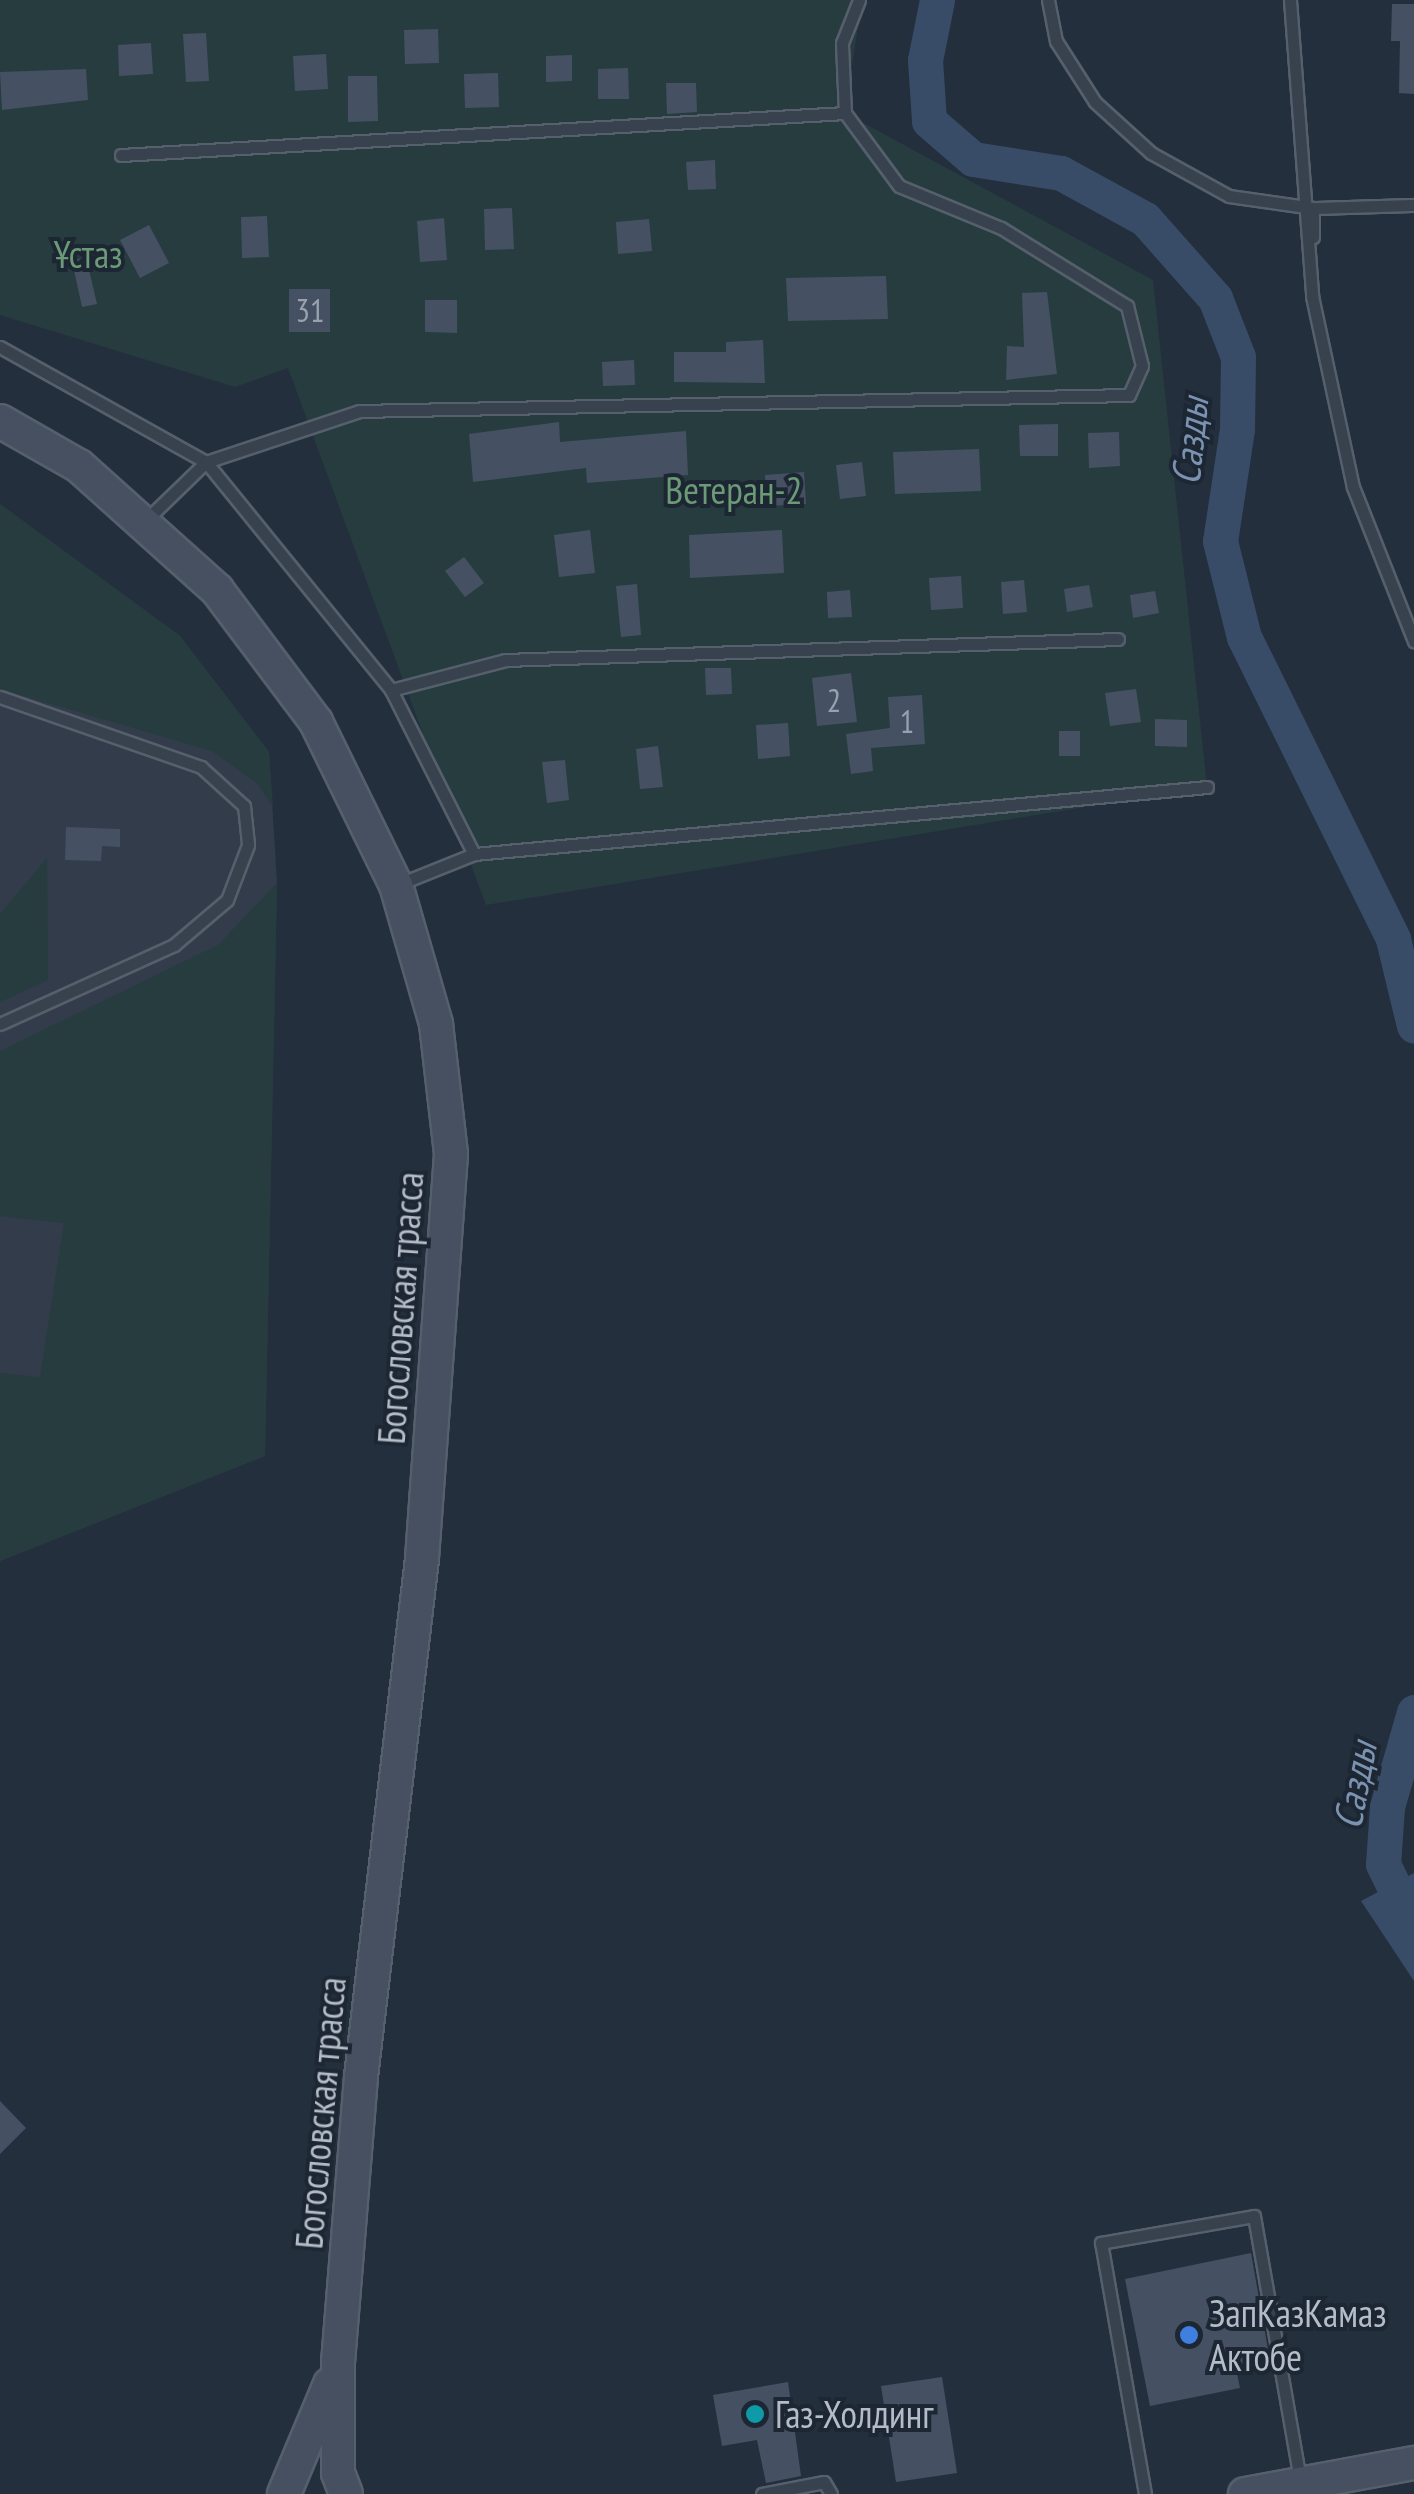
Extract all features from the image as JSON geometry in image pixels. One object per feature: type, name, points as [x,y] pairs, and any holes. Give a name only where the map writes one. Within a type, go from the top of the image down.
[{"type":"main road","name":"Богословская трасса","points":[[0,421],[80,466],[217,590],[316,722],[396,884],[436,1024],[451,1154],[422,1559],[361,2076],[338,2361]]},
{"type":"main road","points":[[284,2494],[338,2361]]},
{"type":"main road","points":[[338,2361],[338,2473],[346,2494]]},
{"type":"main road","points":[[1245,2494],[1414,2463]]},
{"type":"lane","points":[[142,523],[206,462],[359,411],[1128,395],[1142,366],[1127,306],[1000,228],[899,186],[845,113],[842,42],[858,0]]},
{"type":"lane","points":[[1048,0],[1056,41],[1095,102],[1151,153],[1229,196],[1309,209],[1414,206]]},
{"type":"lane","points":[[1290,0],[1309,209],[1312,296],[1353,488],[1414,641]]},
{"type":"lane","points":[[121,155],[845,113]]},
{"type":"lane","points":[[0,348],[206,462],[391,690],[474,854]]},
{"type":"lane","points":[[391,690],[506,660],[1118,639]]},
{"type":"lane","points":[[0,696],[201,766],[244,806],[248,845],[244,872],[227,900],[174,945],[0,1024]]},
{"type":"lane","points":[[396,884],[474,854],[1208,787]]},
{"type":"lane","points":[[1145,2494],[1101,2243],[1254,2216],[1301,2484]]},
{"type":"lane","points":[[762,2494],[824,2482],[830,2494]]},
{"type":"shaded area","points":[[0,504],[180,636],[269,752],[277,883],[265,1456],[0,1561]]},
{"type":"green space","name":"Ветеран-2","points":[[0,0],[862,0],[845,113],[1153,280],[1207,787],[486,905],[288,368],[235,387],[0,315]]},
{"type":"green space","points":[[0,504],[180,636],[269,752],[273,807],[258,784],[212,751],[0,689]]},
{"type":"green space","points":[[47,858],[48,980],[0,1002],[0,914]]},
{"type":"green space","points":[[277,883],[265,1456],[0,1561],[0,1373],[40,1377],[64,1223],[0,1216],[0,1051],[218,945]]},
{"type":"water","points":[[1414,1873],[1414,1981],[1361,1901]]},
{"type":"building","points":[[1392,4],[1414,4],[1414,94],[1399,93],[1400,41],[1391,41]]},
{"type":"building","points":[[438,29],[439,63],[405,64],[404,30]]},
{"type":"building","points":[[206,33],[209,81],[186,82],[183,34]]},
{"type":"building","points":[[151,43],[153,74],[119,76],[118,45]]},
{"type":"building","points":[[326,54],[328,89],[295,91],[293,56]]},
{"type":"building","points":[[572,55],[572,81],[546,82],[546,56]]},
{"type":"building","points":[[628,68],[629,99],[598,99],[598,69]]},
{"type":"building","points":[[86,69],[88,100],[2,110],[0,72]]},
{"type":"building","points":[[498,73],[499,107],[465,108],[464,74]]},
{"type":"building","points":[[348,76],[377,76],[378,121],[348,122]]},
{"type":"building","points":[[666,83],[696,83],[697,112],[667,114]]},
{"type":"building","points":[[715,160],[716,189],[688,190],[686,162]]},
{"type":"building","points":[[512,208],[514,249],[485,250],[484,209]]},
{"type":"building","points":[[267,216],[269,257],[242,258],[241,217]]},
{"type":"building","points":[[444,218],[447,260],[420,262],[417,221]]},
{"type":"building","points":[[649,219],[652,251],[618,254],[616,222]]},
{"type":"building","points":[[149,225],[169,263],[140,278],[120,240]]},
{"type":"building","points":[[86,257],[97,304],[82,307],[72,261]]},
{"type":"building","points":[[886,276],[888,319],[788,321],[786,278]]},
{"type":"building","points":[[289,289],[330,289],[330,332],[289,332]]},
{"type":"building","points":[[1047,292],[1057,374],[1006,380],[1007,346],[1024,347],[1022,293]]},
{"type":"building","points":[[425,300],[457,300],[457,333],[425,332]]},
{"type":"building","points":[[763,340],[765,383],[674,382],[674,352],[726,352],[726,342]]},
{"type":"building","points":[[634,360],[635,385],[603,386],[602,362]]},
{"type":"building","points":[[559,422],[560,442],[686,431],[688,475],[587,483],[586,468],[473,482],[469,434]]},
{"type":"building","points":[[1058,424],[1058,456],[1020,456],[1019,425]]},
{"type":"building","points":[[1119,432],[1120,466],[1089,468],[1088,433]]},
{"type":"building","points":[[979,449],[981,491],[895,494],[893,452]]},
{"type":"building","points":[[862,462],[866,496],[840,499],[836,465]]},
{"type":"building","points":[[804,472],[806,504],[767,506],[765,475]]},
{"type":"building","points":[[590,530],[595,573],[559,577],[554,535]]},
{"type":"building","points":[[782,530],[784,573],[690,578],[689,535]]},
{"type":"building","points":[[464,557],[484,583],[465,597],[445,571]]},
{"type":"building","points":[[961,576],[963,608],[931,610],[929,578]]},
{"type":"building","points":[[1024,580],[1027,612],[1003,614],[1001,582]]},
{"type":"building","points":[[637,584],[641,635],[621,637],[616,586]]},
{"type":"building","points":[[1089,585],[1093,607],[1067,612],[1064,589]]},
{"type":"building","points":[[850,590],[852,617],[828,618],[827,592]]},
{"type":"building","points":[[1155,591],[1159,613],[1133,618],[1130,595]]},
{"type":"building","points":[[705,668],[731,668],[732,694],[706,695]]},
{"type":"building","points":[[851,673],[857,722],[817,726],[812,678]]},
{"type":"building","points":[[1136,689],[1141,722],[1110,726],[1105,693]]},
{"type":"building","points":[[922,695],[925,744],[871,748],[873,771],[851,774],[846,734],[890,728],[888,697]]},
{"type":"building","points":[[1155,719],[1187,720],[1187,747],[1155,746]]},
{"type":"building","points":[[788,723],[790,756],[758,759],[756,725]]},
{"type":"building","points":[[1059,731],[1080,731],[1080,756],[1059,756]]},
{"type":"building","points":[[658,746],[663,787],[640,789],[636,749]]},
{"type":"building","points":[[565,760],[569,800],[547,803],[542,762]]},
{"type":"building","points":[[66,827],[120,829],[120,847],[102,846],[101,861],[65,860]]},
{"type":"building","points":[[0,2101],[26,2128],[0,2154]]},
{"type":"building","points":[[1251,2253],[1270,2361],[1235,2364],[1240,2388],[1150,2406],[1125,2279]]},
{"type":"building","points":[[942,2377],[957,2473],[896,2482],[881,2386]]},
{"type":"building","name":"Газ-Холдинг","points":[[788,2382],[801,2476],[766,2483],[757,2440],[722,2446],[713,2395]]},
{"type":"waterway","name":"Сазды","points":[[937,0],[925,60],[929,121],[973,159],[1061,173],[1145,219],[1215,298],[1238,357],[1237,429],[1220,541],[1244,637],[1393,939],[1414,1026]]},
{"type":"waterway","name":"Сазды","points":[[1414,1712],[1387,1807],[1383,1864],[1414,1928]]},
{"type":"place","name":"ЗапКазКамаз Актобе","points":[[1189,2335]]},
{"type":"place","name":"Газ-Холдинг","points":[[755,2414]]},
{"type":"park label","name":"Ұстаз","points":[[88,254]]}]
